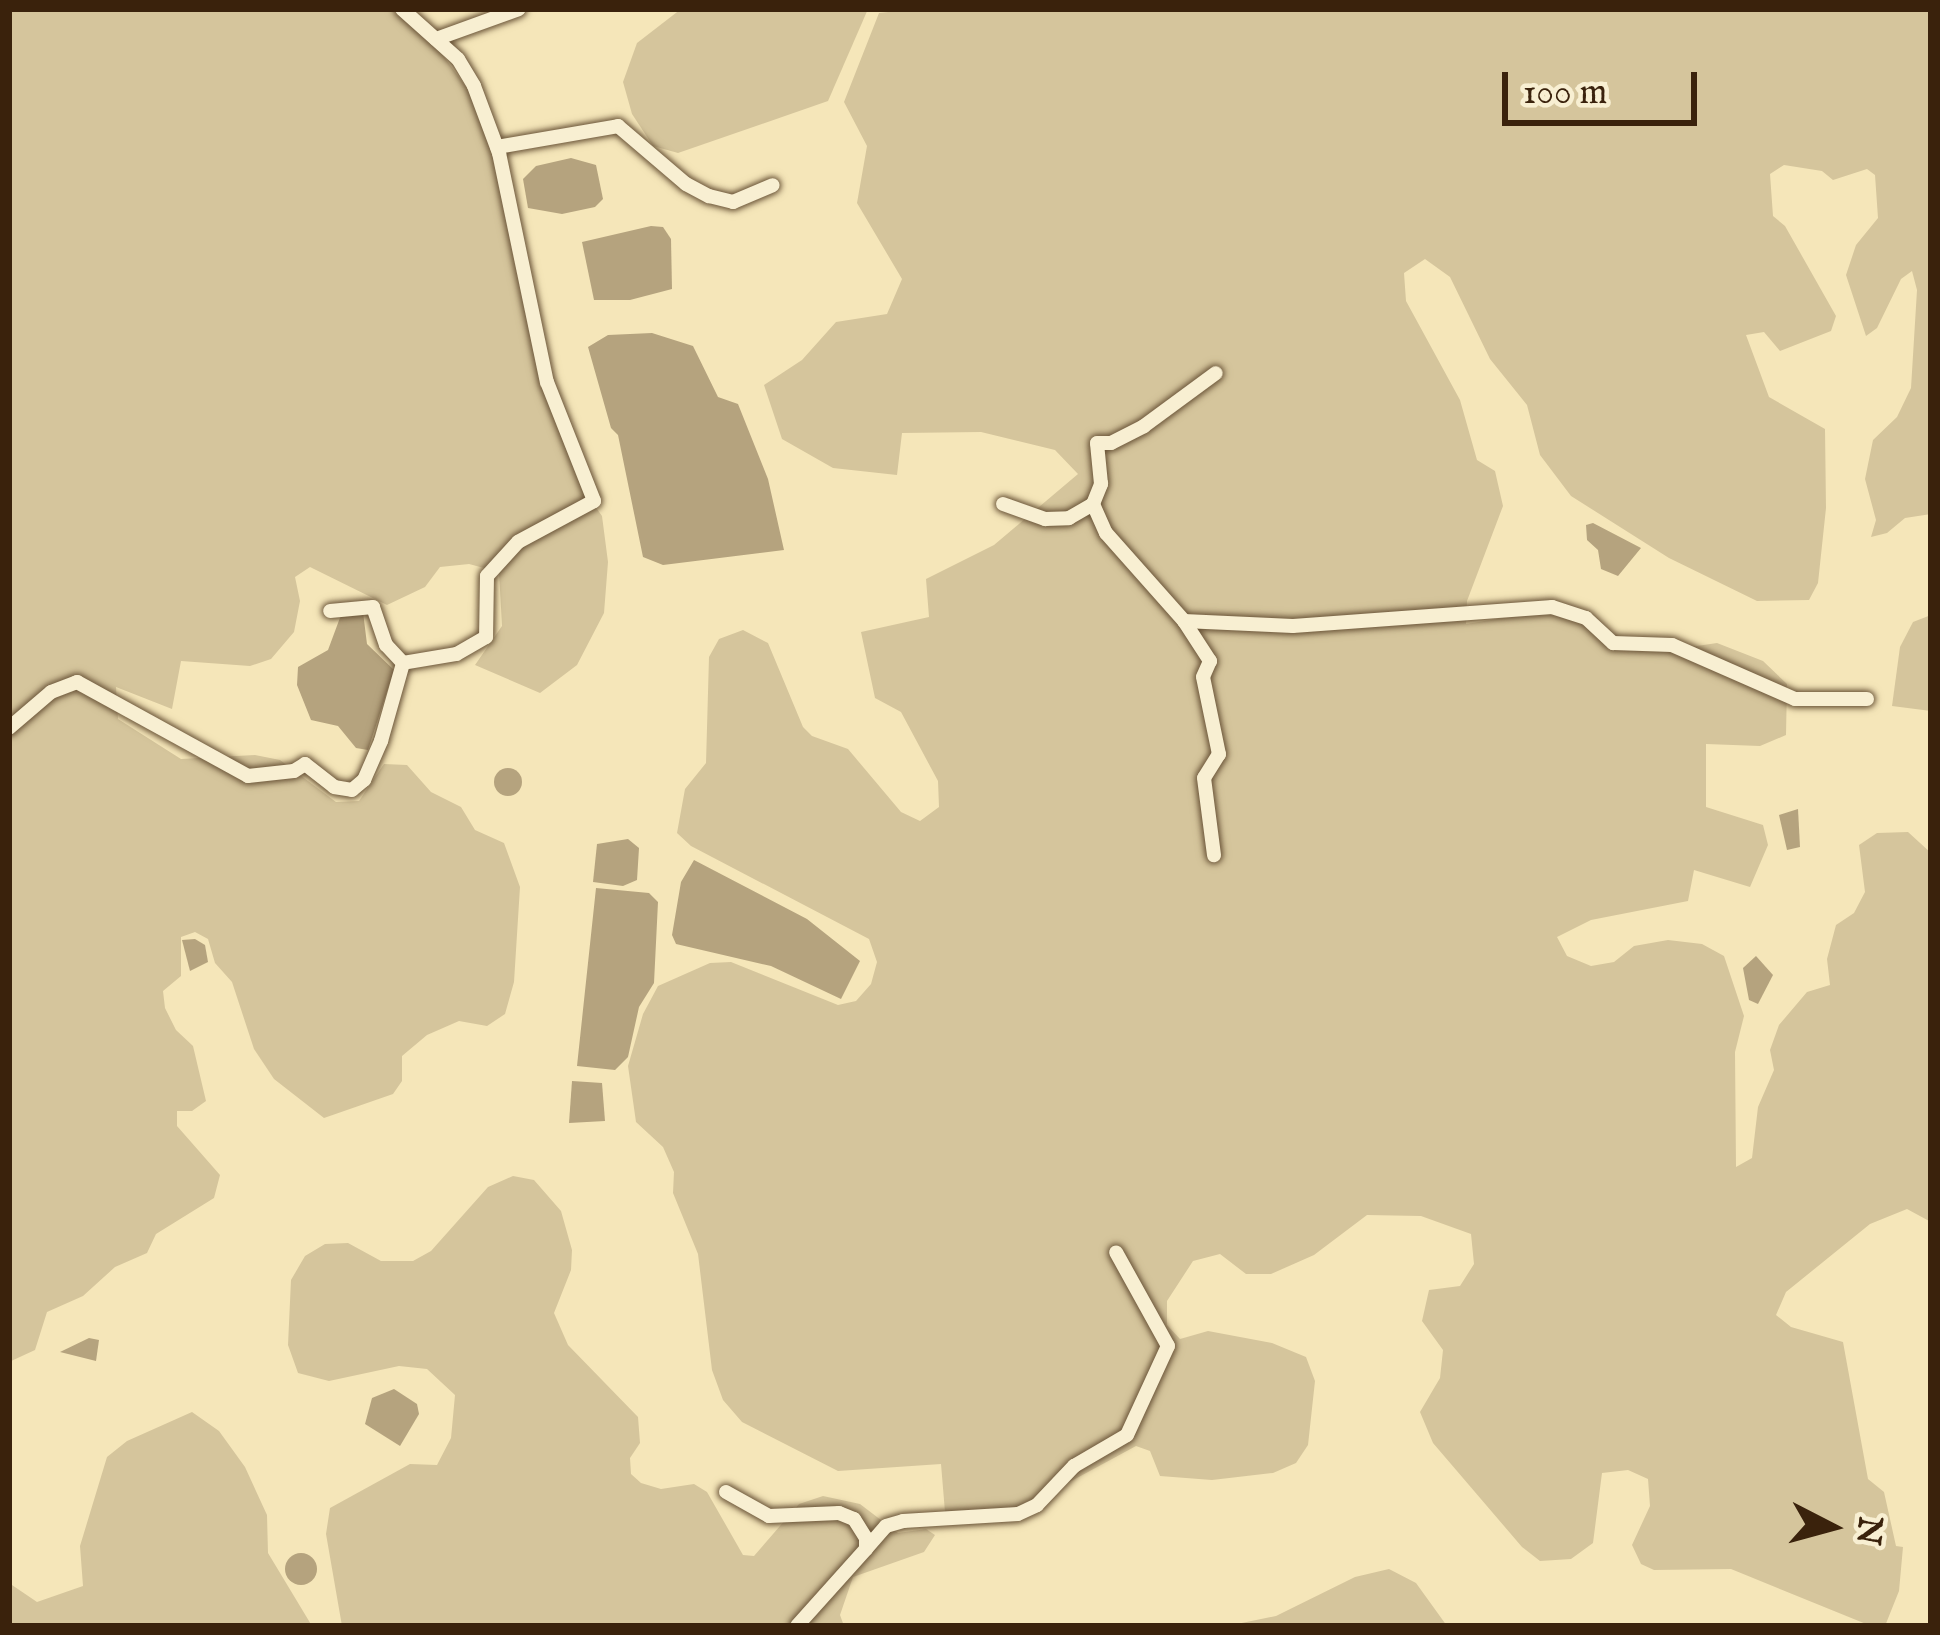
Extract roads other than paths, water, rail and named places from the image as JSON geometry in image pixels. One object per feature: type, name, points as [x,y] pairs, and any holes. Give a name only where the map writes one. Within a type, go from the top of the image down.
[{"type":"street","points":[[402,9],[466,72],[497,147],[526,260],[540,357],[594,501],[518,542],[487,576],[486,637],[456,654],[403,663]]},
{"type":"street","points":[[436,39],[519,9]]},
{"type":"street","points":[[497,147],[618,126],[686,184],[709,196],[733,202],[773,185]]},
{"type":"street","points":[[1003,504],[1045,519],[1069,518],[1093,504],[1101,484],[1096,443],[1111,443],[1133,433],[1216,373]]},
{"type":"street","points":[[1093,504],[1106,533],[1184,621],[1210,661],[1203,677],[1220,754],[1204,778],[1214,855]]},
{"type":"street","points":[[329,611],[373,607],[386,645],[403,663]]},
{"type":"street","points":[[1184,621],[1268,620],[1293,626],[1552,607],[1586,618],[1613,643],[1672,646],[1795,699],[1867,699]]},
{"type":"street","points":[[9,728],[51,692],[77,682],[248,776],[305,764],[334,787],[352,790],[364,780],[381,741],[403,663]]},
{"type":"street","points":[[797,1626],[886,1526],[1018,1514],[1037,1505],[1074,1466],[1127,1435],[1168,1346],[1115,1252]]},
{"type":"street","points":[[725,1492],[769,1516],[839,1513],[854,1520],[866,1549]]}]
